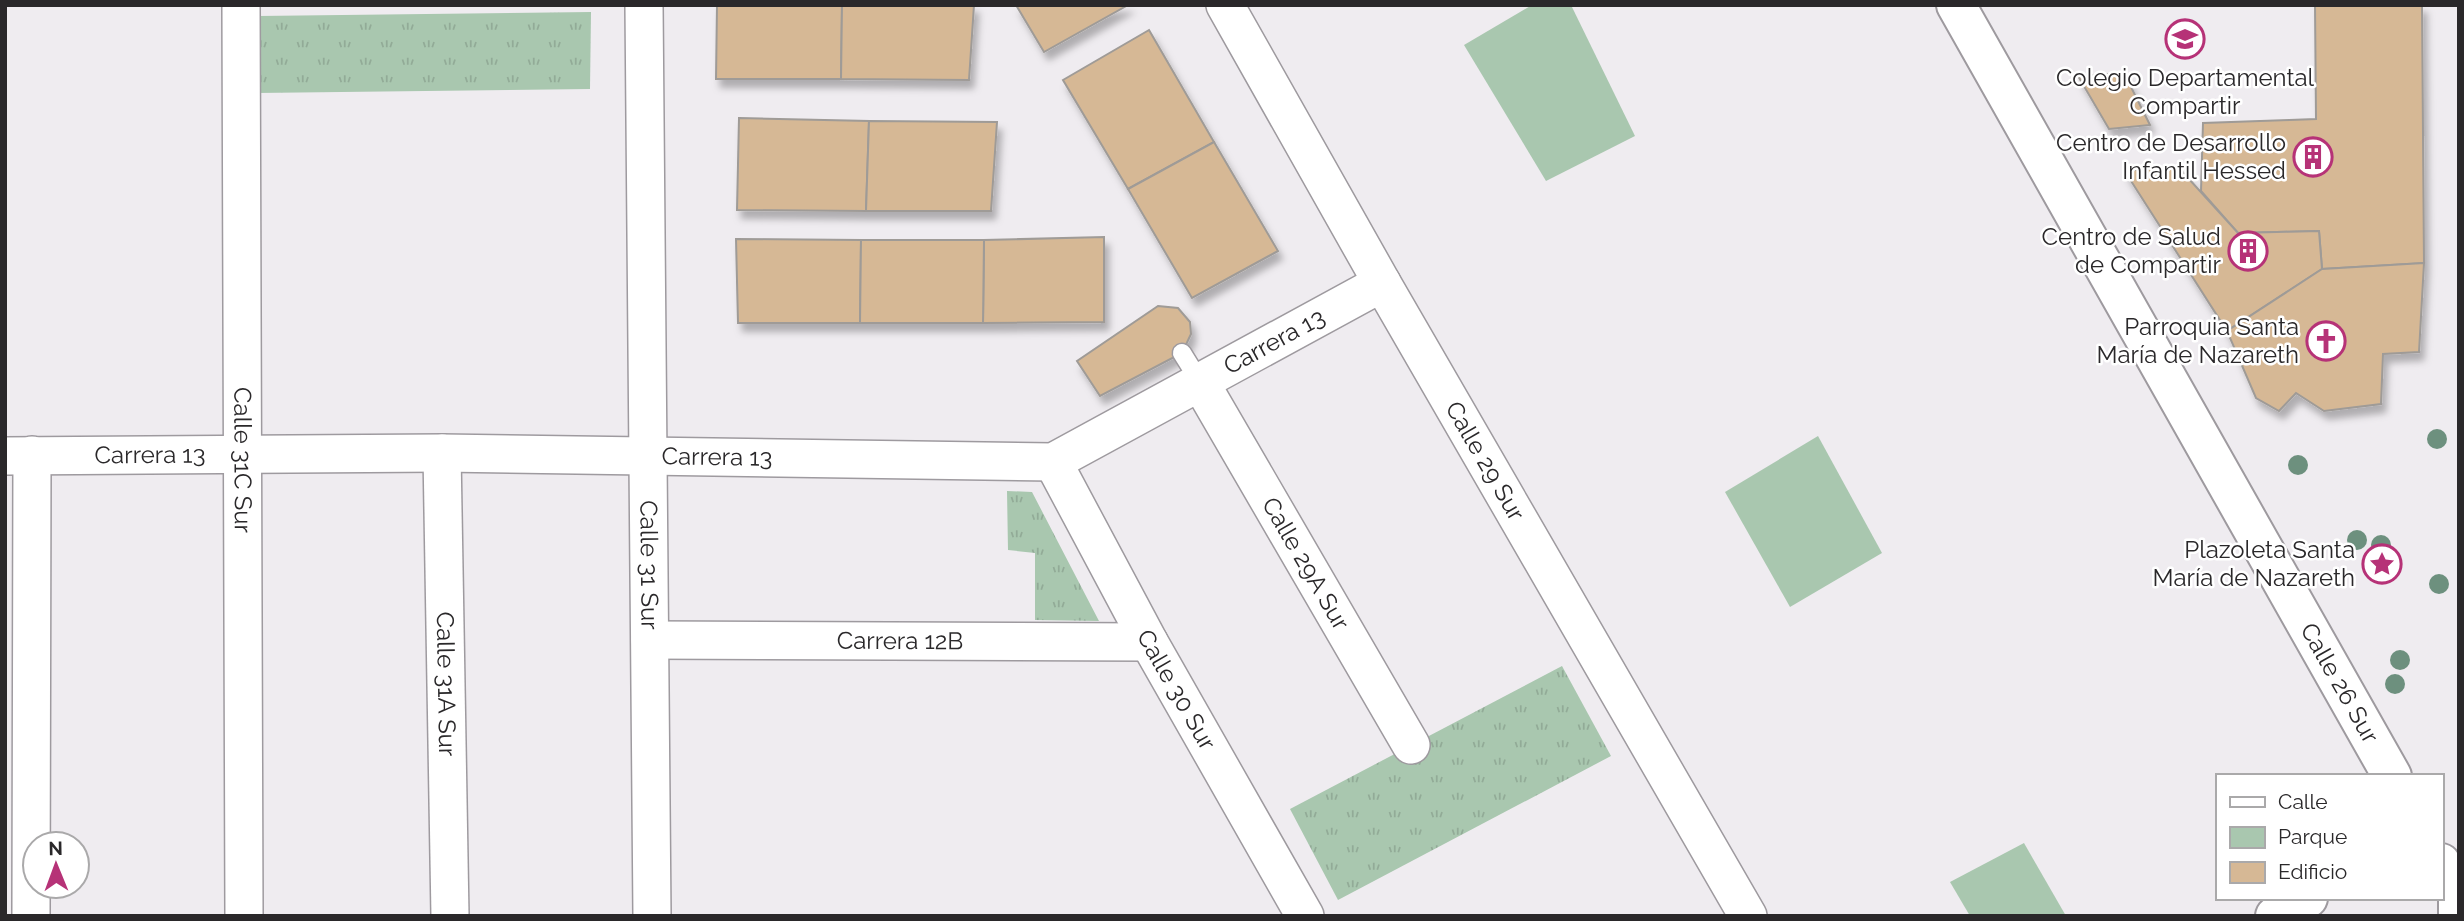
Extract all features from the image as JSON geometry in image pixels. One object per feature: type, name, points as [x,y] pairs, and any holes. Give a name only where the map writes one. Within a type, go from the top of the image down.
[{"type":"street","name":"Calle 31C Sur","points":[[241,5],[244,916]]},
{"type":"street","name":"Calle 31 Sur","points":[[644,5],[652,916]]},
{"type":"street","name":"Calle 29 Sur","points":[[1225,5],[1382,283],[1748,916]]},
{"type":"street","name":"Calle 26 Sur","points":[[1956,5],[2391,774]]},
{"type":"street","name":"Carrera 13","points":[[18,456],[242,452],[442,453],[1053,462],[1191,367],[1382,283]]},
{"type":"street","name":"Calle 29A Sur","points":[[1191,367],[1411,745]]},
{"type":"street","name":"Calle 31A Sur","points":[[442,453],[450,916]]},
{"type":"street","points":[[18,456],[31,916]]},
{"type":"street","name":"Calle 30 Sur","points":[[1053,462],[1149,642],[1305,916]]},
{"type":"street","name":"Carrera 12B","points":[[650,640],[1149,642]]},
{"type":"street","points":[[2275,916],[2304,900]]},
{"type":"green space","points":[[1532,5],[1571,5],[1635,136],[1546,181],[1464,45]]},
{"type":"green space","points":[[591,12],[590,89],[257,93],[258,16]]},
{"type":"green space","points":[[1818,436],[1882,553],[1790,607],[1725,492]]},
{"type":"green space","points":[[1007,491],[1032,492],[1099,621],[1035,620],[1035,553],[1008,550]]},
{"type":"green space","points":[[1562,666],[1611,756],[1338,900],[1290,809]]},
{"type":"green space","points":[[2024,843],[2066,916],[1970,916],[1950,882]]},
{"type":"building","points":[[717,5],[842,5],[841,79],[716,79]]},
{"type":"building","points":[[842,5],[974,5],[969,80],[841,79]]},
{"type":"building","points":[[1016,5],[1128,5],[1044,52]]},
{"type":"building","name":"Centro de Desarrollo Infantil Hessed","points":[[2315,5],[2422,5],[2424,263],[2322,269],[2319,231],[2238,233],[2201,191],[2203,123],[2316,119]]},
{"type":"building","points":[[1149,30],[1214,142],[1128,189],[1063,80]]},
{"type":"building","points":[[2124,73],[2150,125],[2109,129],[2078,76]]},
{"type":"building","points":[[739,118],[869,121],[866,211],[737,210]]},
{"type":"building","points":[[869,121],[997,122],[991,211],[866,211]]},
{"type":"building","points":[[1214,142],[1278,251],[1192,298],[1128,189]]},
{"type":"building","name":"Centro de Salud de Compartir","points":[[2179,168],[2238,233],[2319,231],[2322,269],[2227,331],[2124,170]]},
{"type":"building","points":[[1104,237],[1104,322],[983,323],[984,240]]},
{"type":"building","points":[[736,239],[861,240],[860,323],[738,323]]},
{"type":"building","points":[[861,240],[984,240],[983,323],[860,323]]},
{"type":"building","name":"Parroquia Santa María de Nazareth","points":[[2424,263],[2419,352],[2383,354],[2381,404],[2324,411],[2296,393],[2279,411],[2256,398],[2227,331],[2322,269]]},
{"type":"building","points":[[1158,306],[1178,308],[1190,322],[1191,334],[1182,353],[1100,396],[1077,361]]},
{"type":"place","name":"Colegio Departamental Compartir","points":[[2185,39]]},
{"type":"place","name":"Centro de Desarrollo Infantil Hessed","points":[[2313,157]]},
{"type":"place","name":"Centro de Salud de Compartir","points":[[2248,251]]},
{"type":"place","name":"Parroquia Santa María de Nazareth","points":[[2326,341]]},
{"type":"place","name":"Plazoleta Santa María de Nazareth","points":[[2382,564]]}]
